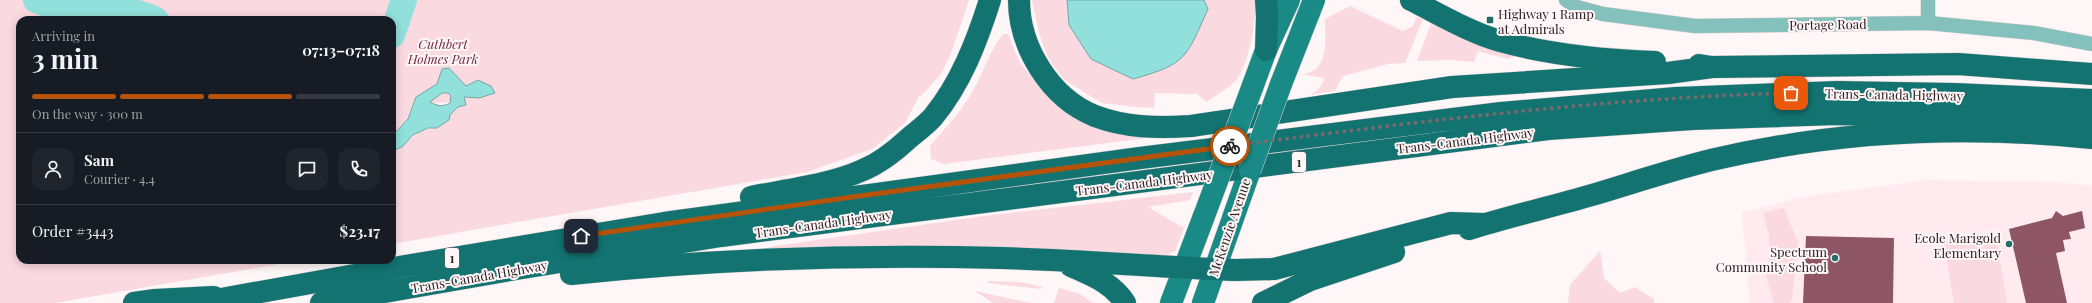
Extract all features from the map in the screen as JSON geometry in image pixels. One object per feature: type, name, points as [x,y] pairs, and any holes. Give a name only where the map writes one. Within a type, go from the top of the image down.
[{"type":"highway","points":[[664,224],[724,202],[828,181],[863,170],[893,152],[933,118],[964,69],[977,40],[990,0]]},
{"type":"highway","points":[[1019,0],[1021,27],[1027,46],[1038,66],[1064,96],[1094,115],[1118,122],[1152,128],[1191,126],[1452,87],[1668,73],[1712,67],[1958,64],[2092,74]]},
{"type":"highway","points":[[1266,0],[1268,17],[1266,50]]},
{"type":"highway","points":[[1411,0],[1451,20],[1499,40],[1570,56],[1675,62],[1712,67]]},
{"type":"highway","name":"Trans-Canada Highway","points":[[199,303],[443,259],[664,224],[1272,140],[1586,104],[1721,95],[1837,92],[1954,94],[2092,100]]},
{"type":"highway","name":"Trans-Canada Highway","points":[[321,303],[510,270],[721,236],[1548,130],[1684,119],[1836,114],[1966,115],[2092,122]]},
{"type":"highway","points":[[1263,303],[1310,280],[1482,224],[1711,160],[1780,147],[1849,137],[1921,132],[1998,133],[2092,138]]},
{"type":"highway","points":[[510,270],[551,276],[697,263],[878,256],[1003,258],[1184,268],[1274,269],[1451,224],[1482,224]]},
{"type":"highway","points":[[1060,261],[1095,276],[1110,286],[1125,303]]},
{"type":"highway","points":[[134,303],[155,300],[241,296]]},
{"type":"main road","name":"McKenzie Avenue","points":[[1171,303],[1266,50],[1289,0]]},
{"type":"main road","name":"McKenzie Avenue","points":[[1203,303],[1281,84],[1314,0]]},
{"type":"street","name":"Portage Road","points":[[1566,0],[1578,7],[1603,14],[1695,26],[1928,23],[2034,33],[2092,44]]},
{"type":"street","points":[[1928,0],[1928,23]]},
{"type":"shaded area","points":[[1926,180],[2051,182],[2092,185],[2092,303],[1750,303],[1742,213],[1796,198]]},
{"type":"green space","name":"Cuthbert Holmes Park","points":[[0,0],[969,0],[950,56],[941,74],[921,96],[919,96],[905,123],[872,149],[807,172],[396,243],[396,149],[423,131],[437,128],[458,107],[466,105],[464,100],[412,106],[408,119],[396,132],[396,16],[16,16],[16,264],[279,264],[55,303],[0,303]]},
{"type":"green space","points":[[1032,0],[1067,0],[1069,25],[1208,9],[1204,0],[1256,0],[1255,20],[1249,50],[1236,81],[1207,102],[1197,94],[1155,93],[1154,108],[1102,103],[1063,79],[1048,58],[1039,33]]},
{"type":"green space","points":[[1350,6],[1403,31],[1413,26],[1417,17],[1423,19],[1405,63],[1388,64],[1343,76],[1335,91],[1309,95],[1319,88],[1324,78],[1300,74],[1310,72],[1317,68],[1321,62],[1325,46],[1325,19]]},
{"type":"green space","points":[[1432,21],[1518,55],[1508,59],[1478,51],[1474,62],[1451,60],[1417,61]]},
{"type":"green space","points":[[1003,34],[1008,34],[1020,63],[1054,103],[1080,121],[1123,133],[1154,137],[944,164],[931,159],[930,146],[954,119],[964,105],[978,82],[994,47]]},
{"type":"green space","points":[[1193,192],[1190,200],[1148,207],[1184,228],[1175,251],[1165,256],[748,252],[775,246],[984,216]]},
{"type":"green space","points":[[1784,208],[1798,243],[1792,298],[1790,303],[1774,303],[1766,276],[1770,253],[1769,235],[1763,213]]},
{"type":"green space","points":[[1996,236],[2007,303],[1954,303],[1944,244]]},
{"type":"green space","points":[[1600,251],[1604,278],[1620,293],[1635,287],[1654,299],[1654,303],[1568,303],[1570,285]]},
{"type":"green space","points":[[988,281],[1019,282],[1043,287],[1041,289],[987,283]]},
{"type":"green space","points":[[1059,288],[1080,294],[1093,303],[1054,303]]},
{"type":"green space","points":[[975,291],[1031,303],[993,303]]},
{"type":"water","points":[[1067,0],[1204,0],[1208,9],[1195,38],[1189,49],[1182,57],[1164,69],[1133,79],[1091,59],[1069,25]]},
{"type":"water","points":[[449,68],[466,86],[478,80],[491,86],[495,93],[479,98],[464,97],[466,105],[458,107],[450,115],[449,120],[437,128],[428,128],[413,135],[402,147],[396,149],[396,132],[408,119],[416,97],[437,84],[442,69]],"holes":[[[442,93],[448,93],[451,96],[450,103],[445,105],[440,106],[430,102]]]},
{"type":"building","points":[[2056,211],[2063,216],[2082,211],[2085,228],[2069,232],[2071,239],[2063,240],[2065,251],[2056,253],[2067,303],[2026,303],[2009,229],[2052,218]]},
{"type":"building","points":[[1806,236],[1894,238],[1893,303],[1803,303]]},
{"type":"waterway","points":[[36,0],[51,5],[81,9],[112,9],[147,16]]},
{"type":"waterway","points":[[396,23],[404,0]]},
{"type":"way so far","points":[[1230,146],[1586,104],[1729,95],[1791,93]]},
{"type":"place","name":"Highway 1 Ramp at Admirals","points":[[1490,20]]},
{"type":"place","name":"Ecole Marigold Elementary","points":[[2009,244]]},
{"type":"place","name":"Spectrum Community School","points":[[1835,258]]},
{"type":"route","points":[[581,236],[852,197],[1230,146]]}]
